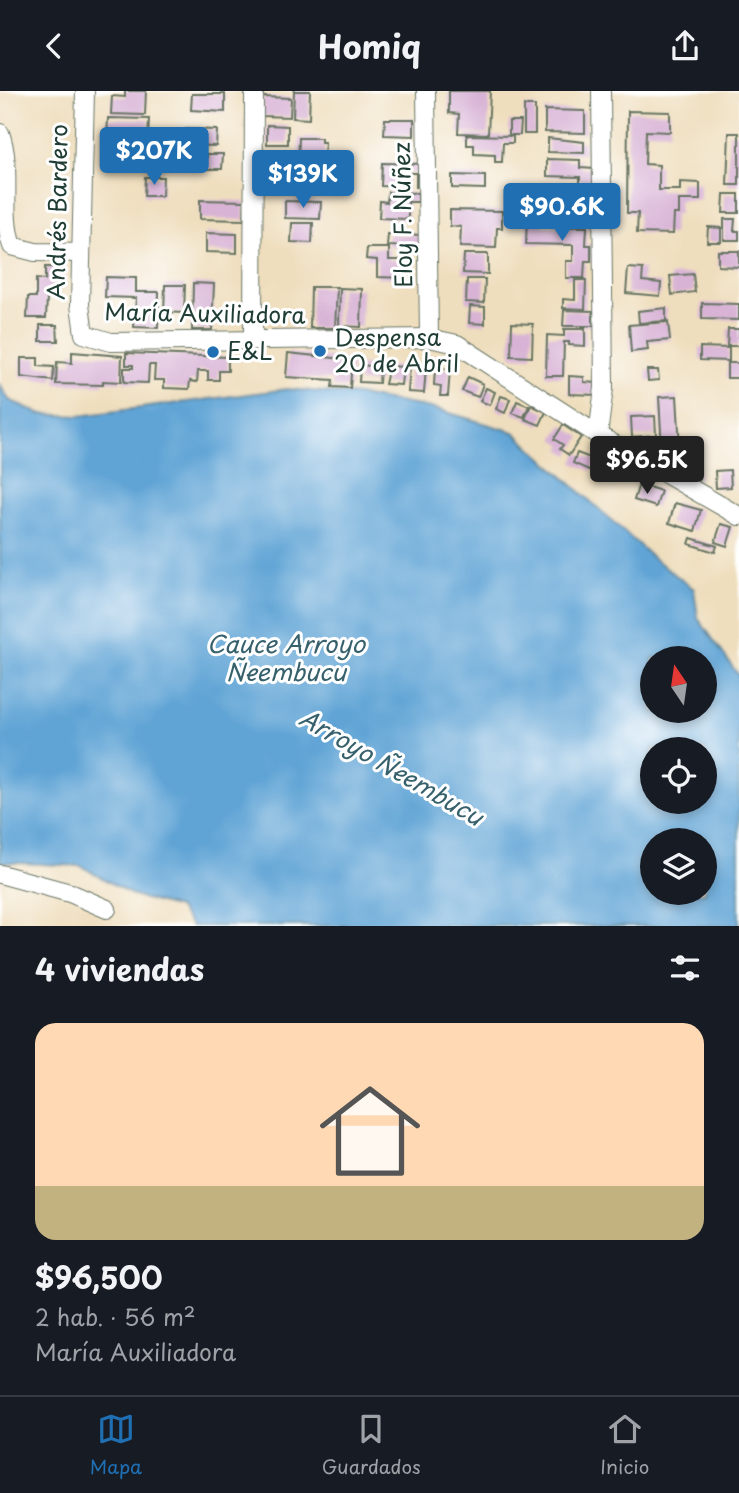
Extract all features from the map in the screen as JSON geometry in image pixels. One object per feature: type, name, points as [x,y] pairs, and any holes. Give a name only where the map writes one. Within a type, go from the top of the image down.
[{"type":"street","name":"Andrés Bardero","points":[[84,334],[79,305],[85,91]]},
{"type":"street","points":[[253,340],[254,91]]},
{"type":"street","name":"Eloy F. Núñez","points":[[426,91],[429,338]]},
{"type":"street","points":[[598,435],[604,389],[601,91]]},
{"type":"street","points":[[0,133],[5,148],[4,232],[12,246],[35,252],[81,253]]},
{"type":"street","name":"María Auxiliadora","points":[[84,334],[111,342],[429,338],[457,344],[598,435],[739,516]]},
{"type":"street","points":[[0,874],[70,893],[107,909]]},
{"type":"water","name":"Cauce Arroyo Ñeembucu","points":[[0,385],[9,400],[40,414],[79,416],[287,389],[359,395],[436,409],[514,432],[652,557],[694,589],[698,618],[718,646],[640,646],[640,723],[718,723],[718,646],[739,676],[739,926],[192,926],[178,908],[134,896],[81,866],[0,862]]},
{"type":"building","points":[[125,91],[146,91],[145,115],[111,114],[112,96],[125,97]]},
{"type":"building","points":[[294,91],[310,91],[309,119],[293,118]]},
{"type":"building","points":[[449,91],[490,91],[488,134],[458,133],[459,114],[449,113]]},
{"type":"building","points":[[192,94],[225,94],[225,112],[191,110]]},
{"type":"building","points":[[263,97],[291,98],[290,117],[262,116]]},
{"type":"building","points":[[524,106],[535,106],[535,134],[524,134]]},
{"type":"building","points":[[545,110],[585,111],[585,133],[545,132]]},
{"type":"building","points":[[628,111],[670,112],[670,132],[646,131],[645,164],[659,165],[659,190],[680,190],[680,182],[700,183],[700,200],[679,200],[679,214],[674,214],[673,234],[637,233],[638,213],[627,213]]},
{"type":"building","points":[[108,118],[149,119],[148,139],[179,140],[178,161],[135,160],[136,139],[107,138]]},
{"type":"building","points":[[385,119],[414,119],[414,136],[384,135]]},
{"type":"building","points":[[509,121],[521,121],[520,135],[509,135]]},
{"type":"building","points":[[267,125],[288,126],[288,144],[267,144]]},
{"type":"building","points":[[186,129],[217,130],[216,146],[186,145]]},
{"type":"building","points":[[729,133],[739,133],[739,185],[727,185]]},
{"type":"building","points":[[467,135],[513,136],[513,143],[503,143],[502,162],[495,162],[495,155],[474,154],[474,145],[467,145]]},
{"type":"building","points":[[299,138],[321,138],[321,142],[325,142],[320,166],[298,166]]},
{"type":"building","points":[[548,138],[584,142],[584,153],[548,152]]},
{"type":"building","points":[[207,154],[223,154],[222,169],[207,169]]},
{"type":"building","points":[[547,159],[580,160],[580,168],[595,169],[595,186],[580,185],[580,177],[547,176]]},
{"type":"building","points":[[382,163],[424,164],[423,187],[416,187],[416,173],[408,173],[407,187],[381,186]]},
{"type":"building","points":[[452,175],[485,176],[485,189],[452,188]]},
{"type":"building","points":[[145,177],[163,177],[162,196],[144,196]]},
{"type":"building","points":[[388,192],[418,193],[418,202],[408,202],[408,219],[379,218],[380,201],[387,202]]},
{"type":"building","points":[[724,194],[739,194],[739,213],[723,213]]},
{"type":"building","points":[[200,200],[245,201],[244,220],[200,219]]},
{"type":"building","points":[[285,201],[321,202],[320,219],[285,218]]},
{"type":"building","points":[[450,210],[502,211],[502,228],[497,228],[496,248],[460,247],[461,227],[450,226]]},
{"type":"building","points":[[527,216],[543,217],[543,226],[587,227],[586,245],[591,245],[591,261],[585,261],[584,278],[566,278],[566,261],[573,261],[573,245],[526,244]]},
{"type":"building","points":[[724,219],[735,219],[734,231],[739,231],[739,240],[724,240]]},
{"type":"building","points":[[292,223],[313,223],[312,243],[291,242]]},
{"type":"building","points":[[708,227],[721,228],[721,242],[707,242]]},
{"type":"building","points":[[206,233],[237,234],[237,253],[206,252]]},
{"type":"building","points":[[388,234],[424,235],[424,247],[387,246]]},
{"type":"building","points":[[367,248],[389,248],[389,260],[405,260],[405,278],[377,277],[377,260],[366,259]]},
{"type":"building","points":[[718,251],[739,251],[739,267],[718,266]]},
{"type":"building","points":[[464,254],[488,254],[488,274],[463,273]]},
{"type":"building","points":[[45,267],[56,267],[55,298],[47,298],[46,318],[27,318],[28,297],[36,297],[36,279],[45,280]]},
{"type":"building","points":[[628,268],[643,269],[642,281],[661,283],[660,296],[626,293]]},
{"type":"building","points":[[693,274],[695,292],[672,295],[670,276]]},
{"type":"building","points":[[106,277],[136,278],[136,292],[159,292],[158,328],[134,327],[136,298],[105,297]]},
{"type":"building","points":[[467,279],[485,279],[484,303],[466,302]]},
{"type":"building","points":[[575,280],[586,280],[585,309],[563,308],[563,299],[575,300]]},
{"type":"building","points":[[193,283],[214,284],[212,330],[192,330]]},
{"type":"building","points":[[165,285],[185,285],[184,313],[164,312]]},
{"type":"building","points":[[311,287],[337,287],[335,328],[310,328]]},
{"type":"building","points":[[340,288],[362,289],[361,327],[339,326]]},
{"type":"building","points":[[702,303],[739,304],[739,320],[702,319]]},
{"type":"building","points":[[470,306],[485,307],[485,324],[469,323]]},
{"type":"building","points":[[666,308],[666,321],[639,323],[638,311]]},
{"type":"building","points":[[564,310],[593,311],[593,326],[563,326]]},
{"type":"building","points":[[668,322],[670,340],[647,342],[648,350],[631,352],[629,325]]},
{"type":"building","points":[[512,323],[533,324],[532,357],[511,356]]},
{"type":"building","points":[[40,325],[57,325],[58,341],[40,341]]},
{"type":"building","points":[[564,329],[585,329],[585,346],[564,342],[563,376],[546,376],[547,335],[564,336]]},
{"type":"building","points":[[728,329],[739,329],[739,346],[727,346]]},
{"type":"building","points":[[700,347],[729,348],[729,361],[700,360]]},
{"type":"building","points":[[72,352],[122,356],[121,382],[103,381],[103,385],[56,384],[57,362],[72,363]]},
{"type":"building","points":[[126,353],[228,357],[228,371],[219,371],[219,380],[208,380],[208,371],[198,371],[197,382],[190,381],[189,389],[164,388],[164,380],[154,380],[155,365],[149,365],[148,383],[124,382],[124,368],[133,368],[133,365],[126,365]]},
{"type":"building","points":[[288,353],[352,360],[350,388],[332,387],[333,380],[286,377]]},
{"type":"building","points":[[21,358],[38,358],[38,366],[54,367],[53,381],[21,377]]},
{"type":"building","points":[[727,363],[739,363],[739,378],[727,378]]},
{"type":"building","points":[[360,365],[380,367],[379,383],[359,382]]},
{"type":"building","points":[[389,366],[403,367],[401,385],[385,384]]},
{"type":"building","points":[[410,366],[426,367],[424,393],[408,392]]},
{"type":"building","points":[[435,368],[450,369],[448,396],[440,396],[441,386],[434,385]]},
{"type":"building","points":[[647,370],[658,370],[659,380],[648,381]]},
{"type":"building","points":[[569,376],[584,377],[584,382],[597,383],[597,395],[569,394]]},
{"type":"building","points":[[468,377],[483,384],[478,397],[462,391]]},
{"type":"building","points":[[486,388],[495,392],[490,405],[480,401]]},
{"type":"building","points":[[501,396],[510,399],[505,413],[496,409]]},
{"type":"building","points":[[677,396],[680,448],[662,449],[659,397]]},
{"type":"building","points":[[517,401],[529,406],[524,417],[512,413]]},
{"type":"building","points":[[531,405],[546,412],[540,425],[525,419]]},
{"type":"building","points":[[655,416],[656,435],[632,437],[631,417]]},
{"type":"building","points":[[563,425],[581,437],[569,455],[560,449],[563,445],[554,439]]},
{"type":"building","points":[[696,441],[699,480],[684,470],[683,442]]},
{"type":"building","points":[[605,449],[618,454],[614,463],[601,458]]},
{"type":"building","points":[[577,453],[596,460],[591,471],[573,463]]},
{"type":"building","points":[[730,470],[731,487],[716,488],[715,471]]},
{"type":"building","points":[[639,484],[661,491],[656,507],[634,500]]},
{"type":"building","points":[[675,503],[701,510],[695,531],[669,523]]},
{"type":"building","points":[[721,524],[733,527],[727,546],[715,542]]},
{"type":"building","points":[[691,538],[717,546],[715,552],[689,544]]},
{"type":"place","name":"Despensa 20 de Abril","points":[[320,351]]},
{"type":"place","name":"E&L","points":[[213,352]]},
{"type":"water label","name":"Arroyo Ñeembucu","points":[[391,768]]}]
